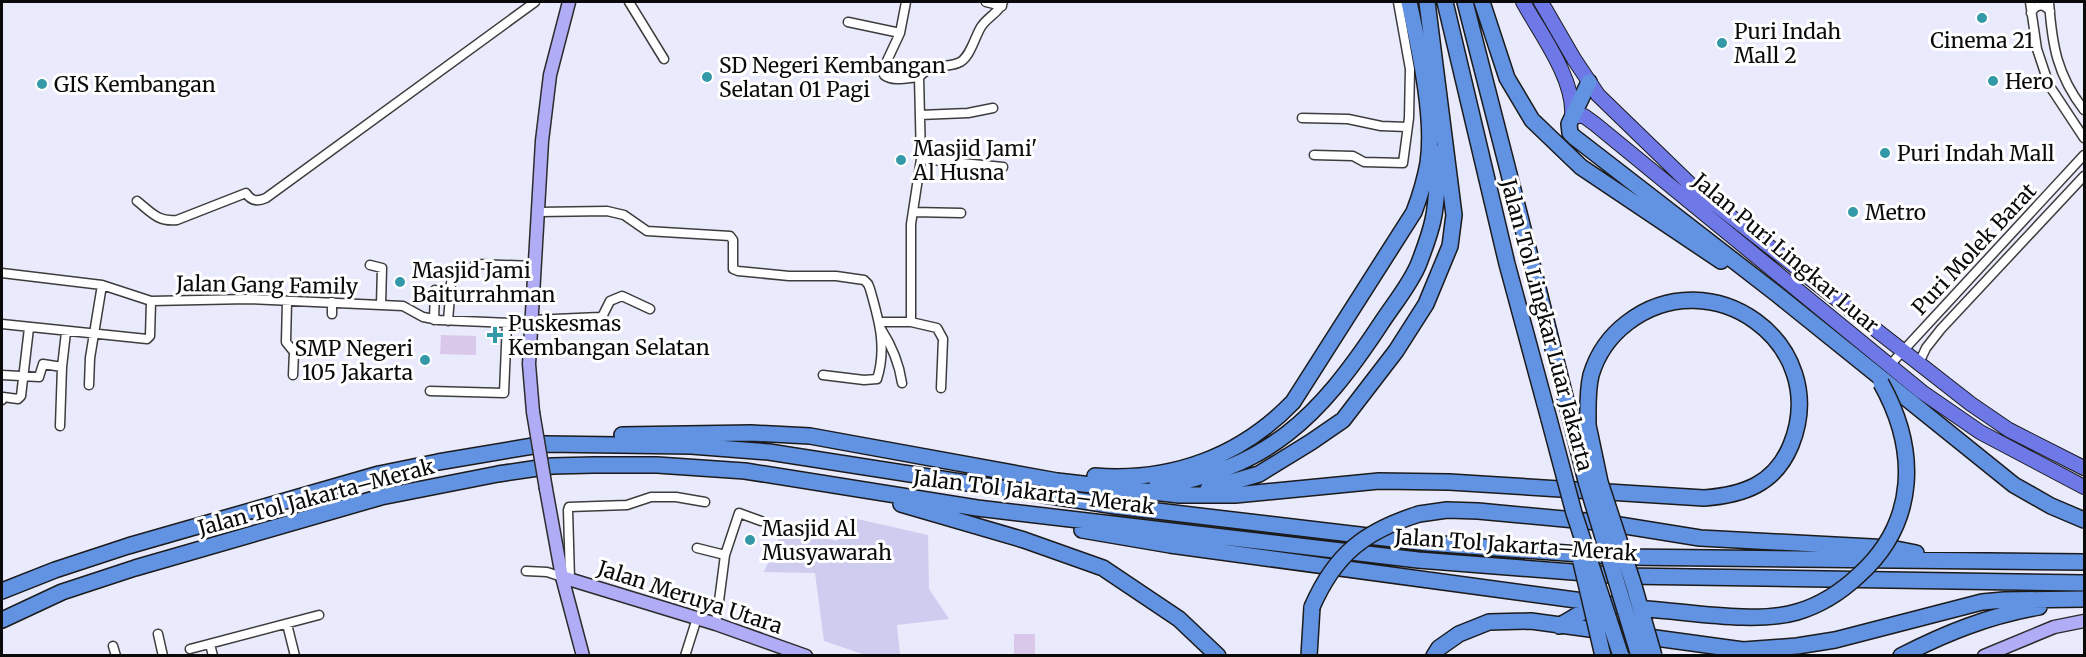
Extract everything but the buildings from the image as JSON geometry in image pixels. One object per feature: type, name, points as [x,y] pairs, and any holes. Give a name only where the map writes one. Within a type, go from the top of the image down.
[{"type":"highway","points":[[1011,473],[1115,478],[1141,477],[1169,472],[1230,451],[1276,419],[1293,402],[1414,212],[1420,195],[1428,162],[1429,110],[1409,2]]},
{"type":"highway","points":[[1179,495],[1218,488],[1259,474],[1332,429],[1343,420],[1364,394],[1396,351],[1426,304],[1450,246],[1454,215],[1427,2]]},
{"type":"highway","name":"Jalan Tol Lingkar Luar Jakarta","points":[[1465,2],[1586,481],[1639,656]]},
{"type":"highway","points":[[1482,2],[1507,78],[1532,120],[1548,137],[1581,167],[1613,190],[1704,251],[1778,295]]},
{"type":"highway","name":"Jalan Tol Lingkar Luar Jakarta","points":[[1446,4],[1507,264],[1574,513],[1621,656]]},
{"type":"highway","points":[[1589,82],[1572,116],[1569,128],[1574,137],[1882,375],[2014,485],[2051,506],[2084,520]]},
{"type":"highway","points":[[1130,490],[1185,482],[1235,466],[1263,451],[1290,432],[1322,403],[1355,363],[1418,265],[1433,220],[1440,154],[1445,140]]},
{"type":"highway","points":[[545,444],[615,435],[751,433],[799,436],[1011,473],[1179,495],[1235,495],[1391,481],[1449,482],[1683,497],[1723,496],[1762,484],[1786,456],[1797,431],[1800,410],[1796,377],[1791,362],[1776,340],[1748,316],[1713,302],[1681,301],[1664,304],[1649,309],[1634,318],[1621,328],[1605,346],[1592,374],[1588,393],[1588,425],[1600,482],[1634,586],[1654,656]]},
{"type":"highway","points":[[976,508],[1170,545],[1598,603],[1750,617],[1774,616],[1796,612],[1840,592],[1866,568],[1893,533],[1906,484],[1907,461],[1904,435],[1882,375]]},
{"type":"highway","name":"Jalan Tol Jakarta–Merak","points":[[2,591],[55,570],[128,546],[379,474],[545,444],[691,446],[769,452],[1115,506],[1427,543],[1622,557],[2085,562]]},
{"type":"highway","name":"Jalan Tol Jakarta–Merak","points":[[2,620],[62,592],[135,568],[381,497],[552,466],[668,465],[745,471],[976,508],[1418,560],[1612,575],[2085,583]]},
{"type":"highway","points":[[852,489],[1024,540],[1103,568],[1179,619],[1218,656]]},
{"type":"highway","points":[[1309,656],[1312,608],[1320,588],[1341,558],[1369,535],[1393,522],[1419,514],[1447,510],[1502,513],[1607,523],[1700,538],[1891,549],[1963,561]]},
{"type":"highway","points":[[1574,513],[1576,540],[1603,656]]},
{"type":"highway","points":[[1434,656],[1439,648],[1459,634],[1489,622],[1531,621],[1743,650],[1797,646],[1835,639],[1982,602],[2081,599]]},
{"type":"highway","points":[[1901,656],[1944,634],[1989,618],[2081,599]]},
{"type":"highway","points":[[1559,626],[1598,603]]},
{"type":"main road","points":[[1523,2],[1566,79],[1573,99],[1572,116]]},
{"type":"main road","name":"Jalan Puri Lingkar Luar","points":[[1541,2],[1589,82],[1616,113],[1693,187],[1971,404],[2009,429],[2085,468]]},
{"type":"main road","points":[[568,3],[550,75],[542,141],[529,364],[533,412],[546,489],[583,656]]},
{"type":"main road","points":[[1600,128],[1616,113]]},
{"type":"main road","name":"Jalan Puri Lingkar Luar","points":[[1572,116],[1584,116],[1600,128],[1882,375],[1922,392],[1980,432],[2085,487]]},
{"type":"main road","name":"Jalan Meruya Utara","points":[[566,578],[716,624],[806,656]]},
{"type":"main road","points":[[1984,656],[2054,627],[2085,621]]},
{"type":"street","points":[[137,201],[159,219],[166,221],[177,220],[246,193],[255,201],[266,198],[536,2]]},
{"type":"street","points":[[629,2],[664,58]]},
{"type":"street","points":[[906,2],[900,33],[885,65],[884,75],[892,79],[919,77],[931,67],[964,60],[982,24],[1002,4]]},
{"type":"street","points":[[986,2],[1002,4]]},
{"type":"street","points":[[1314,155],[1353,156],[1364,162],[1402,163],[1409,118],[1410,69],[1398,2]]},
{"type":"street","points":[[2030,2],[2037,49],[2049,85],[2085,138]]},
{"type":"street","points":[[2031,13],[2039,5],[2050,6],[2059,66],[2066,82],[2085,110]]},
{"type":"street","points":[[848,22],[900,33]]},
{"type":"street","points":[[910,322],[913,212],[921,159],[919,77]]},
{"type":"street","points":[[920,115],[968,113],[993,108]]},
{"type":"street","points":[[1302,118],[1348,119],[1381,126],[1407,127]]},
{"type":"street","name":"Puri Molek Barat","points":[[1882,375],[2085,155]]},
{"type":"street","points":[[921,159],[1003,167]]},
{"type":"street","name":"Puri Molek Barat","points":[[1919,363],[1926,348],[1941,330],[2085,176]]},
{"type":"street","points":[[538,212],[608,211],[624,215],[647,231],[730,236],[733,240],[733,269],[738,271],[789,276],[836,276],[864,280],[868,284],[880,326],[882,352],[877,379],[864,380],[823,375]]},
{"type":"street","points":[[913,212],[961,213]]},
{"type":"street","points":[[475,264],[535,266]]},
{"type":"street","points":[[370,265],[382,268],[381,305]]},
{"type":"street","name":"Jalan Gang Family","points":[[2,273],[102,285],[151,301],[236,299],[403,306],[423,317],[448,321],[507,323],[600,317],[610,301],[621,296],[650,309]]},
{"type":"street","points":[[448,321],[451,283]]},
{"type":"street","points":[[89,385],[90,358],[102,285]]},
{"type":"street","points":[[434,320],[435,290]]},
{"type":"street","points":[[2,324],[94,335],[148,338],[151,301]]},
{"type":"street","points":[[287,301],[286,342],[294,352],[293,375]]},
{"type":"street","points":[[332,303],[332,315]]},
{"type":"street","points":[[880,326],[910,322],[931,325],[940,332],[943,339],[942,388]]},
{"type":"street","points":[[430,391],[504,393],[507,323]]},
{"type":"street","points":[[880,326],[891,345],[903,383]]},
{"type":"street","points":[[2,400],[3,397],[20,398],[29,328]]},
{"type":"street","points":[[60,426],[66,332]]},
{"type":"street","points":[[2,375],[40,377],[43,364],[62,367]]},
{"type":"street","points":[[526,571],[547,572],[566,578],[569,507],[627,505],[651,497],[676,497],[705,502]]},
{"type":"street","points":[[716,624],[725,555],[740,513],[761,521]]},
{"type":"street","points":[[697,549],[725,555]]},
{"type":"street","points":[[190,649],[319,615]]},
{"type":"street","points":[[685,656],[697,618]]},
{"type":"street","points":[[287,624],[295,656]]},
{"type":"street","points":[[158,634],[163,656]]},
{"type":"street","points":[[210,644],[213,656]]},
{"type":"shaded area","points":[[441,335],[476,336],[476,355],[440,354]]},
{"type":"shaded area","points":[[844,516],[928,535],[929,589],[949,619],[897,625],[900,655],[865,655],[824,641],[815,573],[764,572],[783,528],[837,541]]},
{"type":"shaded area","points":[[1014,634],[1035,634],[1035,655],[1014,655]]},
{"type":"place","name":"Cinema 21","points":[[1982,18]]},
{"type":"place","name":"Puri Indah Mall 2","points":[[1722,43]]},
{"type":"place","name":"SD Negeri Kembangan Selatan 01 Pagi","points":[[707,77]]},
{"type":"place","name":"Hero","points":[[1993,81]]},
{"type":"place","name":"GIS Kembangan","points":[[42,84]]},
{"type":"place","name":"Puri Indah Mall","points":[[1885,153]]},
{"type":"place","name":"Masjid Jami' Al Husna","points":[[901,160]]},
{"type":"place","name":"Metro","points":[[1853,212]]},
{"type":"place","name":"Masjid Jami Baiturrahman","points":[[400,282]]},
{"type":"place","name":"Puskesmas Kembangan Selatan","points":[[495,335]]},
{"type":"place","name":"SMP Negeri 105 Jakarta","points":[[425,360]]},
{"type":"place","name":"Masjid Al Musyawarah","points":[[750,540]]}]
